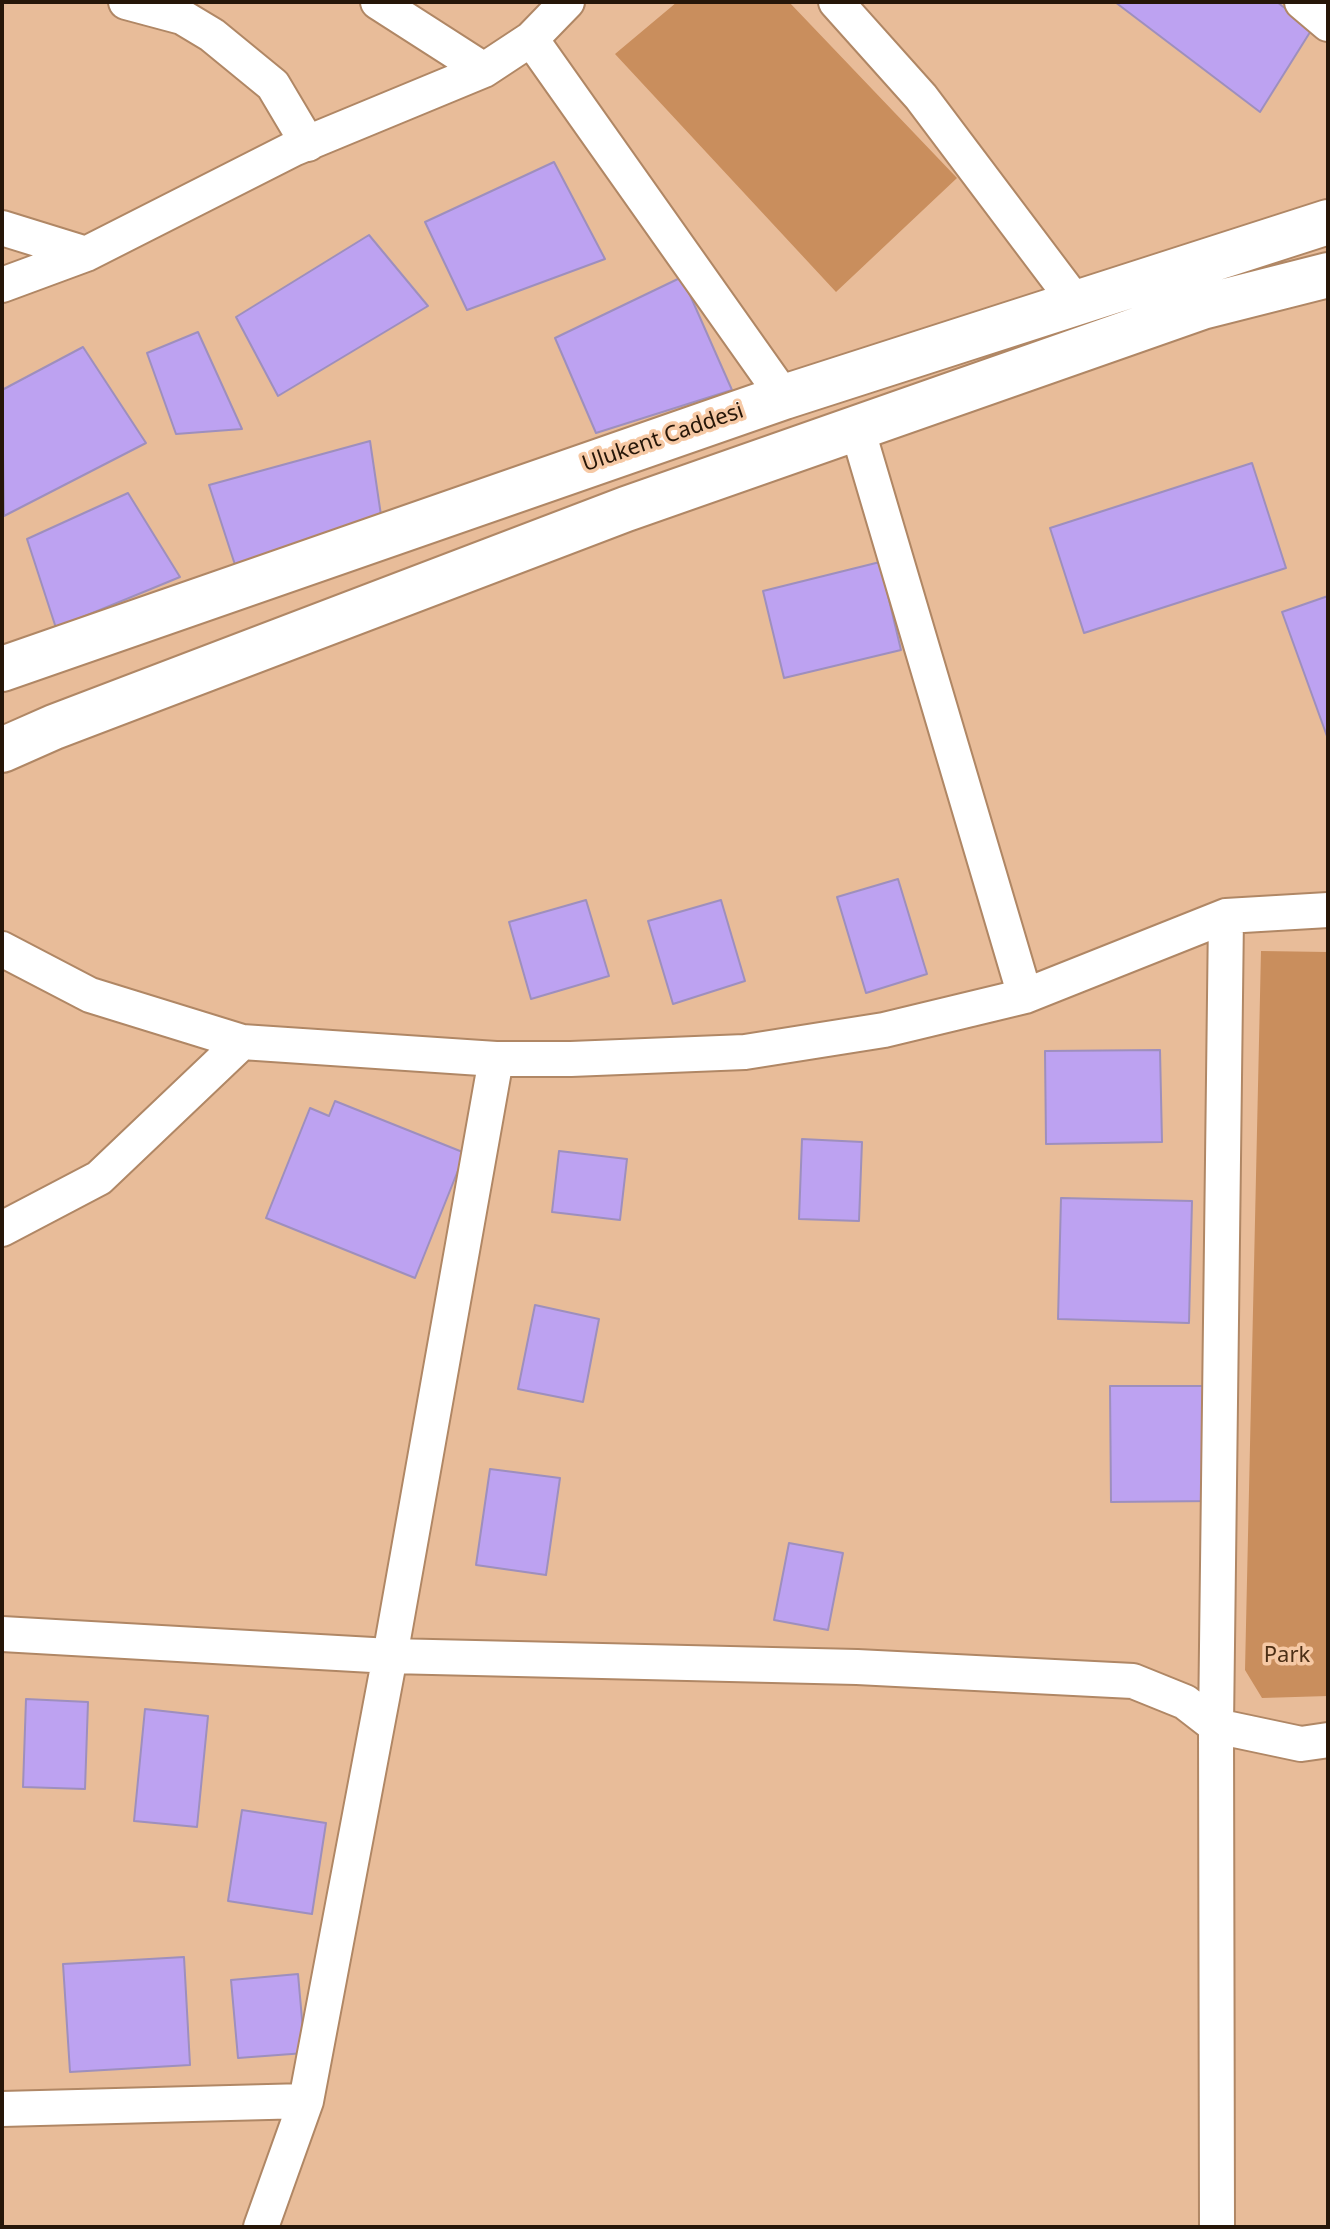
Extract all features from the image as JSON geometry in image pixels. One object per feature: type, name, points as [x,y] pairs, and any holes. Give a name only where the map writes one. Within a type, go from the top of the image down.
[{"type":"street","points":[[126,2],[182,17],[212,35],[273,85],[308,144]]},
{"type":"street","points":[[378,2],[484,70]]},
{"type":"street","points":[[2,285],[86,254],[308,144],[484,70],[531,39],[567,2]]},
{"type":"street","points":[[836,2],[921,97],[1077,304]]},
{"type":"street","points":[[1302,2],[1328,24]]},
{"type":"street","points":[[531,39],[784,397]]},
{"type":"street","name":"Ulukent Caddesi","points":[[2,669],[784,397],[1328,222]]},
{"type":"street","points":[[2,228],[86,254]]},
{"type":"street","points":[[2,750],[54,727],[597,520],[1202,307],[1328,275]]},
{"type":"street","points":[[857,428],[1025,996]]},
{"type":"street","points":[[2,949],[90,995],[242,1042],[496,1059],[745,1052],[884,1030],[1025,996],[1226,916],[1328,910]]},
{"type":"street","points":[[1217,2227],[1216,1726],[1226,916]]},
{"type":"street","points":[[2,1229],[99,1178],[242,1042]]},
{"type":"street","points":[[261,2227],[306,2101],[390,1656],[496,1059]]},
{"type":"street","points":[[2,1634],[390,1656],[857,1667],[1133,1681],[1185,1702],[1216,1726],[1301,1744],[1328,1740]]},
{"type":"street","points":[[2,2109],[306,2101]]},
{"type":"green space","points":[[677,2],[789,2],[957,178],[836,292],[615,54]]},
{"type":"green space","name":"Park","points":[[1261,951],[1328,952],[1328,1696],[1262,1698],[1245,1670]]},
{"type":"building","points":[[1115,2],[1277,2],[1312,29],[1260,112]]},
{"type":"building","points":[[554,162],[605,259],[467,310],[425,222]]},
{"type":"building","points":[[369,235],[428,306],[278,396],[236,317]]},
{"type":"building","points":[[682,277],[732,390],[596,433],[555,338]]},
{"type":"building","points":[[198,332],[242,429],[176,434],[147,353]]},
{"type":"building","points":[[83,347],[146,443],[4,516],[2,390]]},
{"type":"building","points":[[370,441],[382,522],[237,571],[209,485]]},
{"type":"building","points":[[1252,463],[1286,568],[1084,633],[1050,528]]},
{"type":"building","points":[[128,493],[180,577],[56,628],[27,539]]},
{"type":"building","points":[[880,562],[901,650],[784,678],[763,591]]},
{"type":"building","points":[[1328,596],[1328,739],[1282,612]]},
{"type":"building","points":[[898,879],[927,974],[866,993],[837,897]]},
{"type":"building","points":[[586,900],[609,976],[531,999],[509,922]]},
{"type":"building","points":[[721,900],[745,981],[673,1004],[648,921]]},
{"type":"building","points":[[1160,1050],[1162,1142],[1046,1144],[1045,1051]]},
{"type":"building","points":[[335,1101],[465,1153],[415,1278],[266,1218],[310,1108],[329,1116]]},
{"type":"building","points":[[802,1139],[862,1142],[859,1221],[799,1219]]},
{"type":"building","points":[[559,1151],[627,1159],[620,1220],[552,1212]]},
{"type":"building","points":[[1061,1198],[1192,1201],[1189,1323],[1058,1319]]},
{"type":"building","points":[[535,1305],[599,1319],[583,1402],[518,1389]]},
{"type":"building","points":[[1110,1386],[1211,1386],[1212,1501],[1111,1502]]},
{"type":"building","points":[[490,1469],[560,1478],[546,1575],[476,1565]]},
{"type":"building","points":[[789,1543],[843,1553],[828,1630],[774,1620]]},
{"type":"building","points":[[26,1699],[88,1702],[85,1789],[23,1787]]},
{"type":"building","points":[[145,1709],[208,1716],[197,1827],[134,1821]]},
{"type":"building","points":[[242,1810],[326,1823],[312,1914],[228,1901]]},
{"type":"building","points":[[184,1957],[190,2065],[70,2072],[63,1964]]},
{"type":"building","points":[[298,1974],[305,2053],[238,2058],[231,1980]]}]
